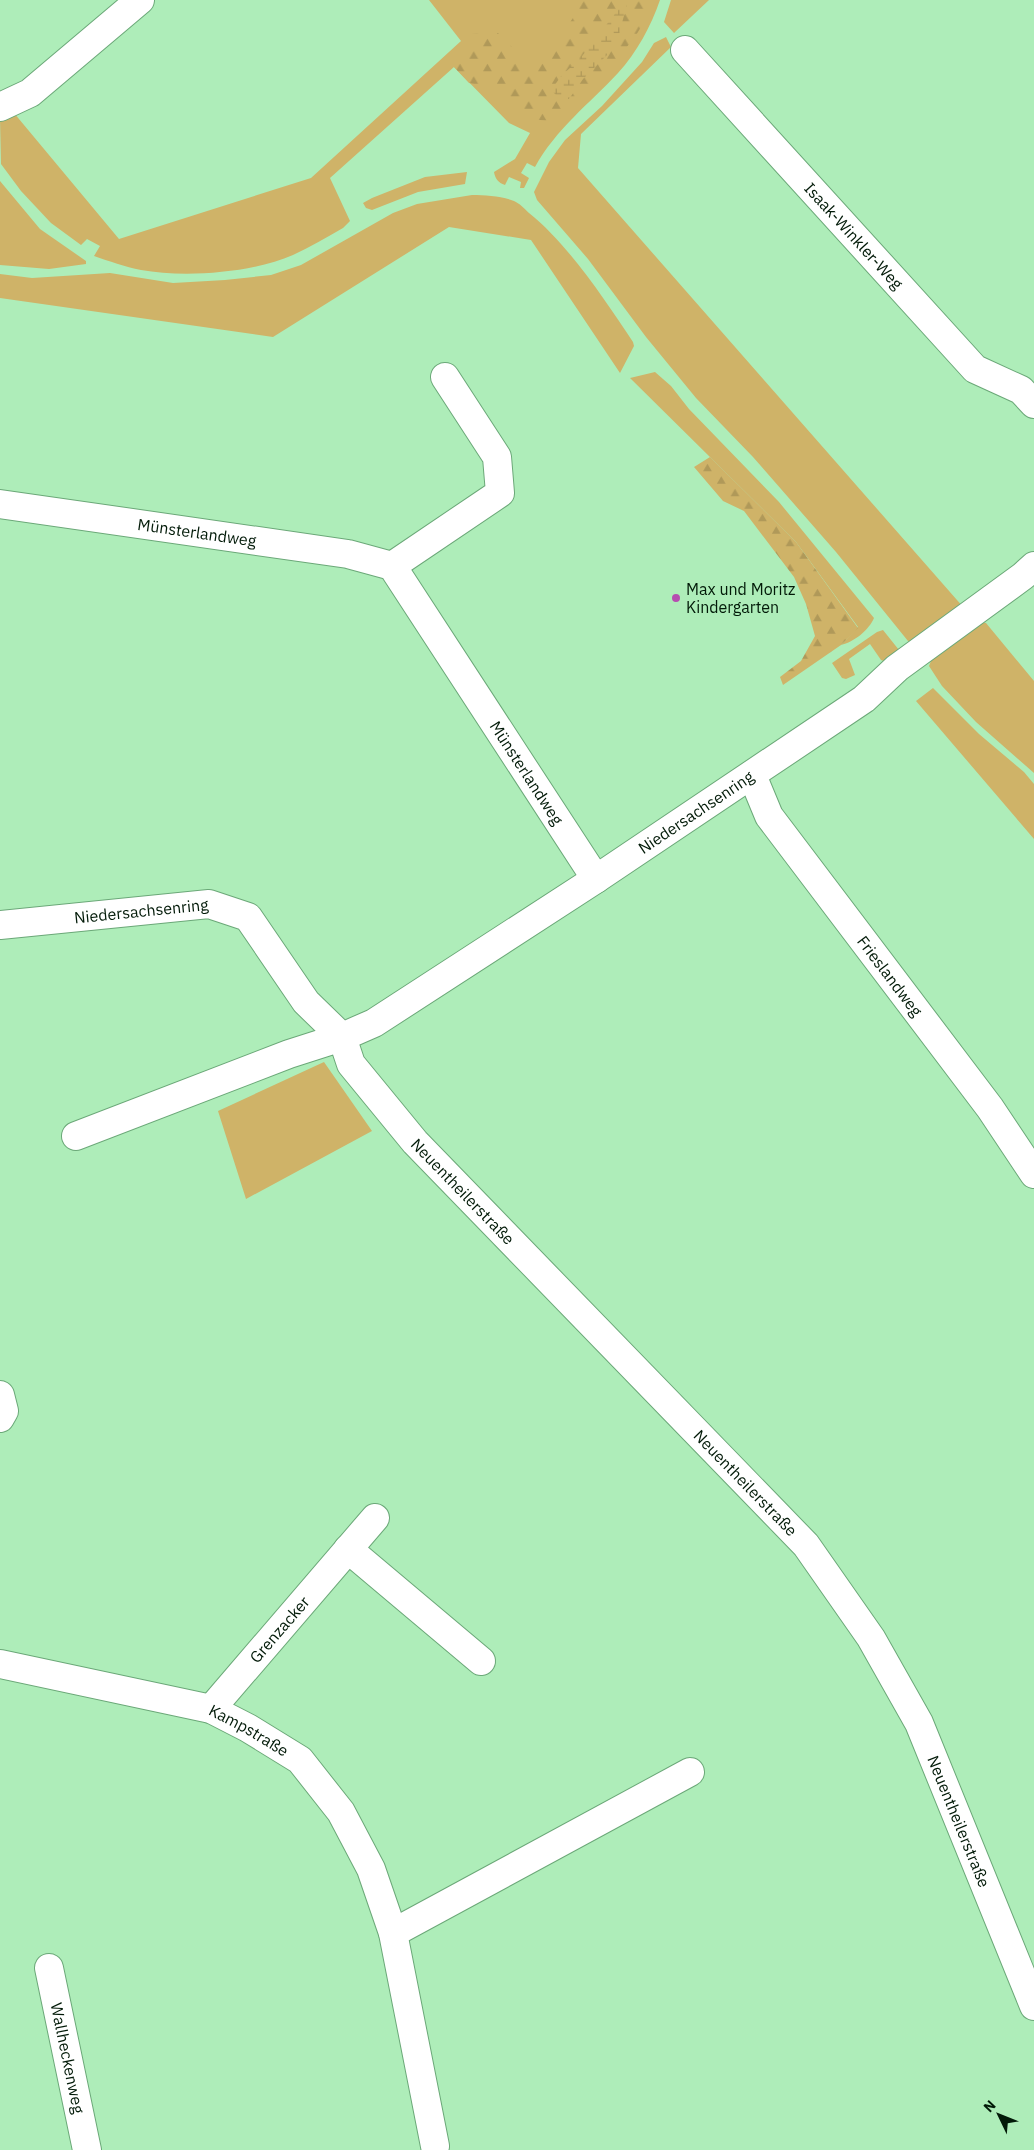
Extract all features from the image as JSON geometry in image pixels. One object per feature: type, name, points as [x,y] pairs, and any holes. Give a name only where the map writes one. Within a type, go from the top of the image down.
[{"type":"street","points":[[0,106],[30,93],[140,0]]},
{"type":"street","name":"Isaak-Winkler-Weg","points":[[685,50],[975,369],[1021,390],[1034,404]]},
{"type":"street","points":[[392,566],[500,493],[497,457],[445,377]]},
{"type":"street","name":"Münsterlandweg","points":[[0,504],[348,554],[392,566],[596,879]]},
{"type":"street","name":"Niedersachsenring","points":[[76,1136],[289,1054],[342,1037],[374,1023],[596,879],[864,700],[897,668],[1034,566]]},
{"type":"street","name":"Frieslandweg","points":[[752,776],[769,816],[990,1108],[1034,1174]]},
{"type":"street","name":"Niedersachsenring","points":[[0,925],[209,904],[248,917],[306,1002],[342,1037]]},
{"type":"street","name":"Neuentheilerstraße","points":[[342,1037],[351,1064],[415,1142],[806,1545],[847,1601],[872,1638],[919,1723],[1034,2006]]},
{"type":"street","points":[[0,1395],[4,1411],[0,1418]]},
{"type":"street","name":"Grenzacker","points":[[211,1709],[375,1518]]},
{"type":"street","points":[[348,1549],[481,1661]]},
{"type":"street","name":"Kampstraße","points":[[0,1664],[211,1709],[248,1728],[300,1760],[340,1812],[371,1869],[394,1933],[437,2149]]},
{"type":"street","points":[[394,1933],[690,1772]]},
{"type":"street","name":"Wallheckenweg","points":[[49,1968],[88,2150]]},
{"type":"green space","points":[[429,0],[660,0],[643,38],[625,65],[563,129],[543,153],[535,167],[527,163],[521,173],[529,178],[524,188],[520,188],[521,182],[509,177],[505,185],[500,183],[494,172],[515,159],[530,133],[509,123],[454,67],[330,178],[350,221],[343,228],[293,255],[258,266],[198,274],[178,274],[135,269],[94,256],[100,246],[87,239],[81,245],[51,223],[21,191],[1,164],[0,119],[14,113],[119,239],[311,178],[461,41]]},
{"type":"green space","points":[[584,0],[651,0],[642,25],[632,40],[589,91],[560,117],[538,120],[522,115],[503,102],[496,88],[469,83],[454,67],[470,52],[471,34],[498,33],[524,59],[539,64],[551,53]]},
{"type":"green space","points":[[671,0],[709,0],[674,33],[664,22]]},
{"type":"green space","points":[[627,4],[617,42],[583,79],[569,99],[559,98],[551,90],[562,75],[579,60],[621,6]]},
{"type":"green space","points":[[666,37],[671,47],[581,134],[578,168],[964,608],[919,643],[908,641],[836,552],[753,457],[696,398],[646,337],[588,259],[537,200],[534,192],[549,162],[565,140],[602,106],[642,62],[654,43]]},
{"type":"green space","points":[[467,172],[465,184],[418,192],[372,210],[366,208],[363,203],[425,177]]},
{"type":"green space","points":[[0,181],[40,229],[86,261],[86,264],[49,269],[0,265]]},
{"type":"green space","points":[[472,195],[499,197],[516,202],[544,226],[572,256],[633,342],[634,346],[620,373],[531,240],[449,227],[273,337],[0,298],[0,274],[32,278],[110,273],[173,283],[271,275],[301,265],[393,213],[417,204]]},
{"type":"green space","points":[[655,372],[671,386],[689,409],[779,502],[874,618],[861,635],[841,645],[858,627],[796,542],[630,378]]},
{"type":"green space","points":[[710,457],[796,542],[858,628],[841,645],[783,685],[780,677],[801,661],[815,636],[806,604],[794,577],[744,511],[723,501],[694,467]]},
{"type":"green space","points":[[974,621],[986,623],[1034,681],[1034,773],[976,722],[942,686],[929,666],[933,656]]},
{"type":"green space","points":[[883,630],[899,650],[886,662],[881,660],[870,644],[849,659],[855,675],[846,679],[842,678],[832,663],[877,632]]},
{"type":"green space","points":[[933,688],[979,734],[1024,772],[1034,784],[1034,839],[916,701]]},
{"type":"green space","points":[[324,1062],[372,1131],[246,1199],[218,1111]]},
{"type":"place","name":"Max und Moritz Kindergarten","points":[[676,598]]}]
